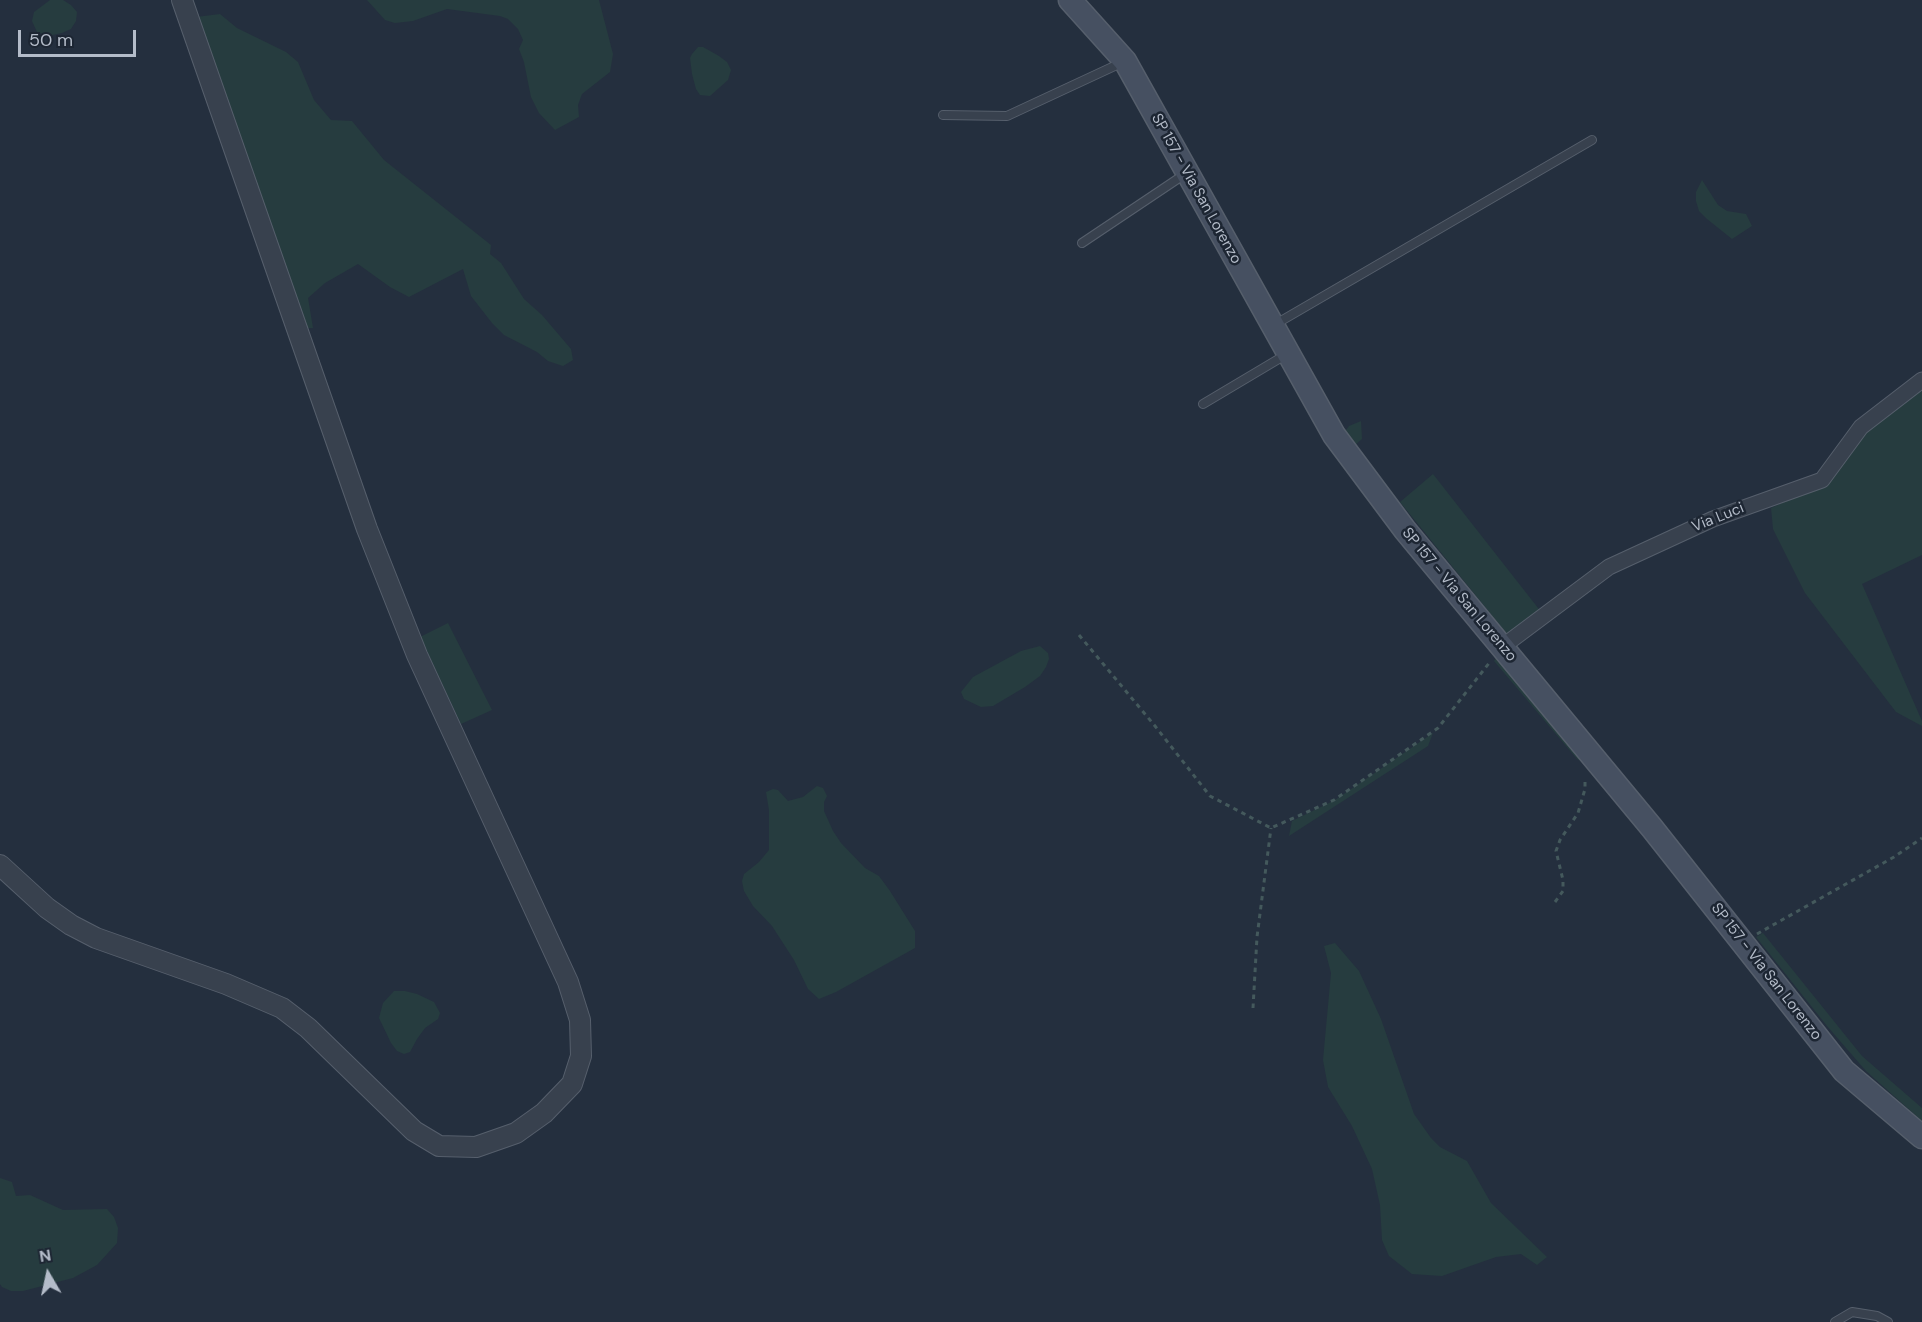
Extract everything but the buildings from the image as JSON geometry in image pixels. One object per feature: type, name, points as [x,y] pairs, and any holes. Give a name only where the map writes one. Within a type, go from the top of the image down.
[{"type":"main road","name":"SP 157 - Via San Lorenzo","points":[[1070,0],[1125,61],[1334,435],[1405,530],[1652,828],[1844,1071],[1922,1137]]},
{"type":"street","points":[[0,865],[47,908],[80,930],[96,938],[226,984],[282,1008],[308,1028],[414,1131],[439,1146],[476,1147],[516,1133],[544,1113],[572,1084],[581,1056],[580,1020],[568,982],[417,655],[367,529],[182,0]]},
{"type":"street","name":"Via Luci","points":[[1502,647],[1609,567],[1713,519],[1822,480],[1860,427],[1922,380]]},
{"type":"lane","points":[[943,115],[1007,116],[1125,61]]},
{"type":"lane","points":[[1273,326],[1592,140]]},
{"type":"lane","points":[[1082,243],[1186,173]]},
{"type":"lane","points":[[1203,404],[1288,353]]},
{"type":"lane","points":[[1835,1322],[1852,1312],[1877,1316],[1888,1322]]},
{"type":"path","points":[[1079,635],[1210,796],[1271,828]]},
{"type":"path","points":[[1271,828],[1334,800],[1438,728],[1502,647]]},
{"type":"path","points":[[1555,902],[1563,891],[1563,880],[1556,851],[1560,840],[1578,813],[1585,789],[1584,771]]},
{"type":"path","points":[[1253,1008],[1257,937],[1271,828]]},
{"type":"path","points":[[1742,942],[1884,863],[1922,838]]},
{"type":"green space","points":[[50,0],[63,0],[77,12],[76,21],[71,29],[48,36],[37,32],[32,21],[34,12]]},
{"type":"green space","points":[[367,0],[599,0],[613,54],[610,72],[582,94],[578,105],[579,117],[555,130],[539,113],[531,97],[519,49],[523,40],[518,29],[508,19],[447,9],[413,21],[395,23],[385,20]]},
{"type":"green space","points":[[220,14],[237,28],[286,52],[298,62],[314,100],[331,120],[352,121],[384,160],[491,245],[490,254],[501,263],[524,299],[542,315],[571,349],[573,360],[563,366],[548,361],[537,352],[504,335],[471,296],[463,269],[409,297],[390,287],[358,264],[325,283],[308,298],[313,328],[302,328],[196,17]]},
{"type":"green space","points":[[698,47],[703,47],[719,56],[727,62],[731,70],[728,80],[710,96],[700,95],[692,74],[690,58]]},
{"type":"green space","points":[[1702,180],[1718,205],[1727,211],[1746,214],[1752,226],[1732,239],[1707,219],[1699,211],[1696,201],[1696,192]]},
{"type":"green space","points":[[1922,385],[1922,555],[1862,584],[1922,721],[1922,726],[1896,712],[1805,593],[1773,529],[1771,508],[1806,492],[1861,434]]},
{"type":"green space","points":[[1361,421],[1362,439],[1355,445],[1344,433],[1349,426]]},
{"type":"green space","points":[[1433,474],[1542,613],[1507,634],[1400,502]]},
{"type":"green space","points":[[448,623],[492,710],[461,724],[420,637]]},
{"type":"green space","points":[[1040,646],[1048,653],[1049,659],[1040,676],[1025,687],[993,706],[981,707],[964,699],[961,692],[973,677],[1021,651]]},
{"type":"green space","points":[[1501,651],[1595,768],[1577,759],[1494,661]]},
{"type":"green space","points":[[1433,733],[1428,746],[1289,836],[1292,821],[1335,800]]},
{"type":"green space","points":[[817,786],[823,788],[827,796],[824,811],[841,843],[865,868],[879,876],[915,931],[915,948],[819,999],[808,989],[794,960],[772,926],[753,906],[744,891],[742,881],[744,874],[769,850],[769,810],[766,792],[773,789],[778,790],[788,801],[803,797]]},
{"type":"green space","points":[[1763,933],[1862,1056],[1922,1108],[1922,1121],[1866,1071],[1827,1026],[1756,937]]},
{"type":"green space","points":[[1335,943],[1359,971],[1381,1019],[1414,1114],[1440,1147],[1467,1161],[1491,1203],[1547,1257],[1537,1265],[1521,1254],[1496,1257],[1442,1276],[1412,1274],[1389,1256],[1382,1240],[1380,1205],[1372,1169],[1352,1126],[1328,1087],[1323,1060],[1331,973],[1324,946]]},
{"type":"green space","points":[[394,991],[417,994],[434,1002],[440,1013],[438,1019],[425,1028],[410,1052],[404,1054],[397,1051],[391,1043],[379,1018],[383,1003]]},
{"type":"green space","points":[[0,1178],[12,1182],[16,1196],[30,1195],[63,1210],[107,1209],[114,1217],[118,1228],[117,1243],[97,1265],[73,1278],[23,1291],[11,1291],[2,1287],[0,1284]]}]
